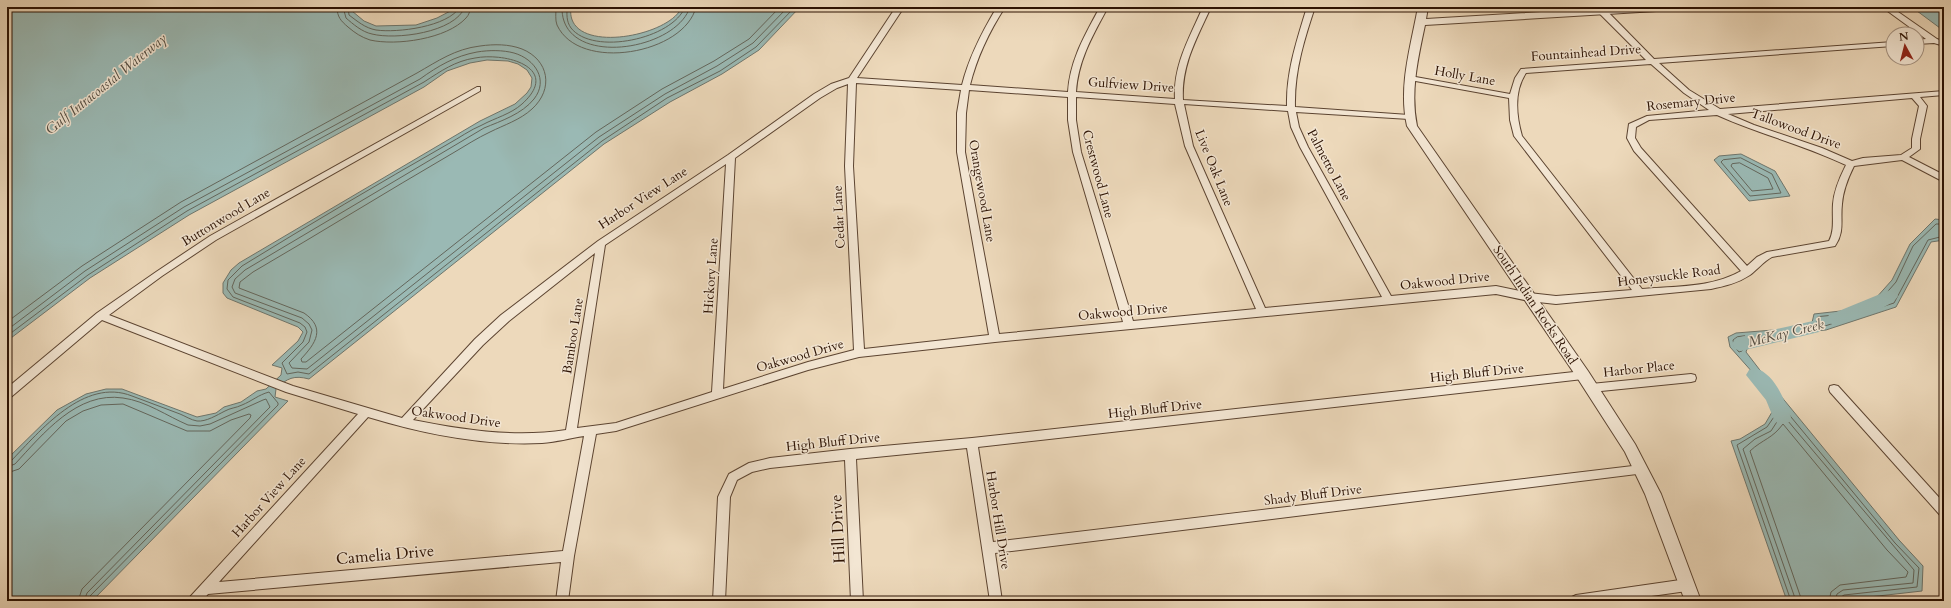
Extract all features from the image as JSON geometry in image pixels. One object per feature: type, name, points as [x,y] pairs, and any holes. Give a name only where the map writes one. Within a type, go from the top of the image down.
[{"type":"street","points":[[852,80],[900,7]]},
{"type":"street","name":"Orangewood Lane","points":[[995,338],[961,152],[961,114],[965,87],[972,60],[980,42],[1001,7]]},
{"type":"street","name":"Crestwood Lane","points":[[1104,7],[1088,36],[1076,66],[1071,124],[1077,152],[1129,326]]},
{"type":"street","name":"Live Oak Lane","points":[[1207,7],[1180,75],[1179,102],[1189,146],[1262,312]]},
{"type":"street","name":"Palmetto Lane","points":[[1311,7],[1292,67],[1292,109],[1294,125],[1304,147],[1389,301]]},
{"type":"street","name":"South Indian Rocks Road","points":[[1423,7],[1410,78],[1409,117],[1412,126],[1583,375],[1630,448],[1653,494],[1693,601]]},
{"type":"street","points":[[1421,22],[1673,7]]},
{"type":"street","points":[[1886,7],[1934,41],[1944,44]]},
{"type":"street","name":"Tallowood Drive","points":[[1603,12],[1695,99],[1717,112],[1744,124],[1815,147],[1852,164]]},
{"type":"street","points":[[1925,42],[1934,41]]},
{"type":"street","name":"Fountainhead Drive","points":[[1640,293],[1518,136],[1513,123],[1515,97],[1517,79],[1524,71],[1530,69],[1885,45]]},
{"type":"street","name":"Holly Lane","points":[[1410,78],[1515,97]]},
{"type":"street","name":"Gulfview Drive","points":[[852,80],[1409,117]]},
{"type":"street","name":"Harbor View Lane","points":[[404,423],[479,342],[505,318],[601,243],[731,157],[817,96],[834,86],[852,80]]},
{"type":"street","name":"Cedar Lane","points":[[852,80],[850,166],[858,353]]},
{"type":"street","name":"Buttonwood Lane","points":[[7,394],[46,360],[102,316],[159,274],[212,238],[476,89]]},
{"type":"street","name":"Rosemary Drive","points":[[1747,272],[1637,150],[1631,138],[1632,126],[1647,118],[1944,94]]},
{"type":"street","points":[[1852,164],[1863,161],[1903,157],[1916,149],[1916,139],[1923,106],[1914,96]]},
{"type":"street","name":"Hickory Lane","points":[[716,396],[731,157]]},
{"type":"street","points":[[1903,157],[1944,179]]},
{"type":"street","name":"Honeysuckle Road","points":[[1529,297],[1556,300],[1711,286],[1731,281],[1747,272],[1760,259],[1770,254],[1832,244],[1838,235],[1837,211],[1840,188],[1843,178],[1852,164]]},
{"type":"street","name":"Bamboo Lane","points":[[572,434],[601,243]]},
{"type":"street","name":"Oakwood Drive","points":[[102,316],[290,389],[404,423],[461,434],[504,438],[543,438],[616,427],[808,366],[858,353],[995,338],[1496,290],[1529,297]]},
{"type":"street","name":"High Bluff Drive","points":[[720,601],[724,497],[733,477],[749,468],[770,463],[850,454],[972,443],[1583,375]]},
{"type":"street","name":"Harbor Place","points":[[1591,388],[1690,378]]},
{"type":"street","points":[[1834,389],[1944,511]]},
{"type":"street","name":"Harbor View Lane","points":[[194,601],[366,412]]},
{"type":"street","points":[[562,601],[568,556],[591,431]]},
{"type":"street","name":"Harbor Hill Drive","points":[[972,443],[996,601]]},
{"type":"street","name":"Hill Drive","points":[[850,454],[857,601]]},
{"type":"street","name":"Shady Bluff Drive","points":[[988,548],[1641,470]]},
{"type":"street","name":"Camelia Drive","points":[[205,588],[568,556]]},
{"type":"street","points":[[1576,601],[1686,585]]},
{"type":"water","name":"Gulf Intracoastal Waterway","points":[[7,7],[352,7],[352,11],[364,21],[376,26],[416,25],[437,18],[458,7],[571,7],[573,22],[584,32],[600,37],[619,37],[639,34],[658,27],[673,18],[682,7],[800,7],[759,50],[722,74],[670,102],[604,144],[309,379],[299,377],[291,378],[280,385],[276,389],[275,397],[288,401],[92,601],[7,601],[7,459],[57,410],[86,394],[106,389],[122,389],[197,417],[216,413],[224,407],[241,402],[257,391],[266,389],[281,375],[282,368],[272,365],[298,341],[303,332],[298,327],[227,298],[223,293],[223,283],[231,270],[239,263],[480,121],[515,104],[531,87],[532,78],[527,70],[518,64],[508,61],[487,60],[470,63],[447,71],[424,87],[189,215],[90,278],[7,341]]},
{"type":"water","points":[[1936,7],[1944,14],[1944,31],[1913,8]]},
{"type":"water","points":[[1741,154],[1775,171],[1790,196],[1749,201],[1714,160],[1719,156]]},
{"type":"water","points":[[1935,219],[1944,220],[1944,240],[1931,242],[1896,307],[1826,330],[1776,334],[1750,341],[1746,352],[1776,391],[1770,392],[1730,347],[1728,337],[1736,333],[1811,327],[1814,314],[1867,308],[1892,280],[1910,244]]},
{"type":"water","points":[[1780,395],[1899,540],[1923,566],[1922,591],[1834,601],[1787,601],[1731,441],[1740,439],[1765,424],[1772,412],[1768,398]]},
{"type":"waterway","name":"McKay Creek","points":[[1835,319],[1877,303],[1890,296]]},
{"type":"waterway","name":"McKay Creek","points":[[1741,344],[1813,327]]},
{"type":"waterway","name":"McKay Creek","points":[[1755,375],[1774,396],[1782,417]]}]
